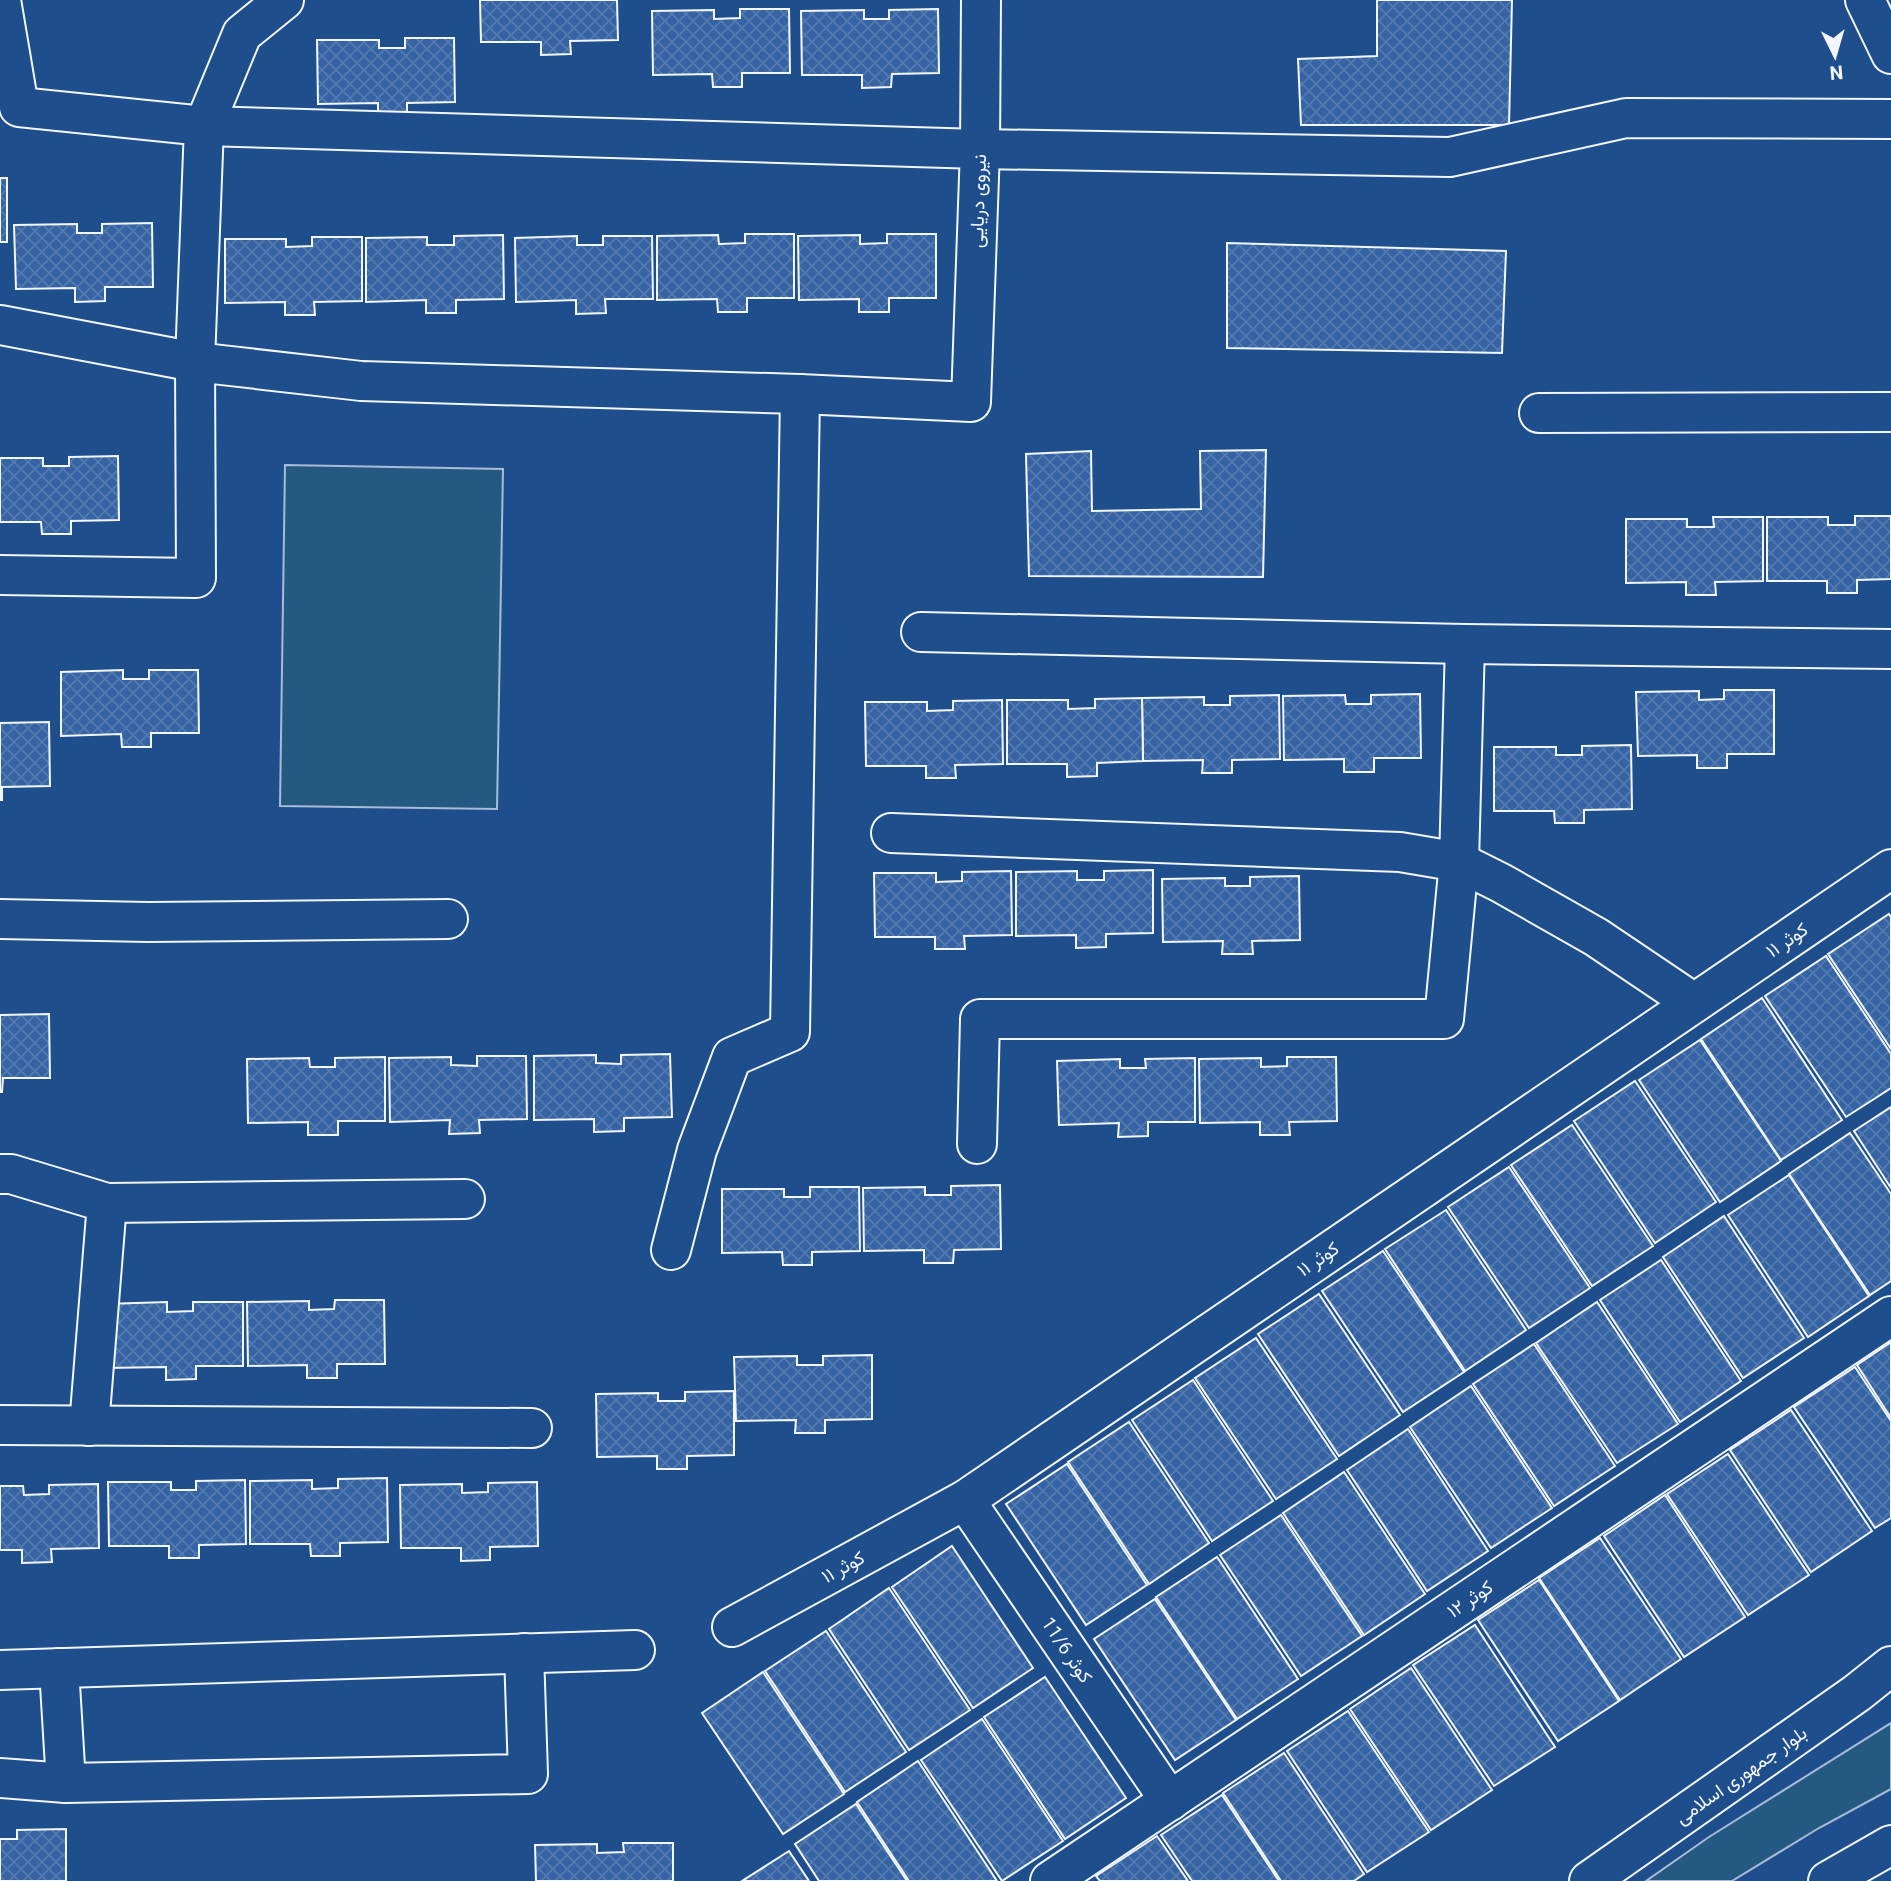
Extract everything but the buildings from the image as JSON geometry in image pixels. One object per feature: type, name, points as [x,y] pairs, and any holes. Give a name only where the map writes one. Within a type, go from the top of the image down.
[{"type":"street","points":[[1,0],[19,107],[205,126],[980,149],[1450,157],[1626,118],[1891,119]]},
{"type":"street","points":[[0,575],[196,578],[195,362],[205,126],[242,34],[284,0]]},
{"type":"street","name":"نیروی دریایی","points":[[800,394],[971,402],[980,149],[981,0]]},
{"type":"street","points":[[1865,0],[1891,54]]},
{"type":"street","points":[[0,325],[195,362],[361,382],[800,394],[790,1032],[732,1057],[697,1150],[671,1250]]},
{"type":"street","points":[[1539,413],[1891,412]]},
{"type":"street","points":[[921,632],[1465,644],[1891,649]]},
{"type":"street","points":[[977,1144],[980,1019],[1444,1019],[1458,863],[1465,644]]},
{"type":"street","points":[[891,834],[1400,852],[1458,863],[1501,883],[1596,936],[1694,1003]]},
{"type":"street","name":"کوثر ۱۱","points":[[732,1627],[965,1500],[1891,869]]},
{"type":"street","points":[[0,919],[148,922],[447,919]]},
{"type":"street","points":[[0,1174],[11,1174],[107,1203],[466,1199]]},
{"type":"street","points":[[89,1426],[107,1203]]},
{"type":"street","name":"کوثر ۱۲","points":[[1050,1881],[1891,1316]]},
{"type":"street","points":[[0,1425],[532,1428]]},
{"type":"street","name":"کوثر 11/6","points":[[965,1500],[1170,1801]]},
{"type":"street","points":[[0,1670],[635,1650]]},
{"type":"street","points":[[0,1778],[66,1783],[528,1774],[524,1653]]},
{"type":"street","name":"بلوار جمهوری اسلامی","points":[[1589,1881],[1857,1693],[1891,1666]]},
{"type":"street","points":[[59,1668],[66,1783]]},
{"type":"street","points":[[1857,1693],[1891,1673]]},
{"type":"street","points":[[1828,1881],[1891,1845]]},
{"type":"shaded area","points":[[285,465],[503,469],[497,809],[280,806]]},
{"type":"shaded area","points":[[1891,1723],[1891,1789],[1819,1828],[1732,1881],[1646,1881],[1709,1837]]}]
